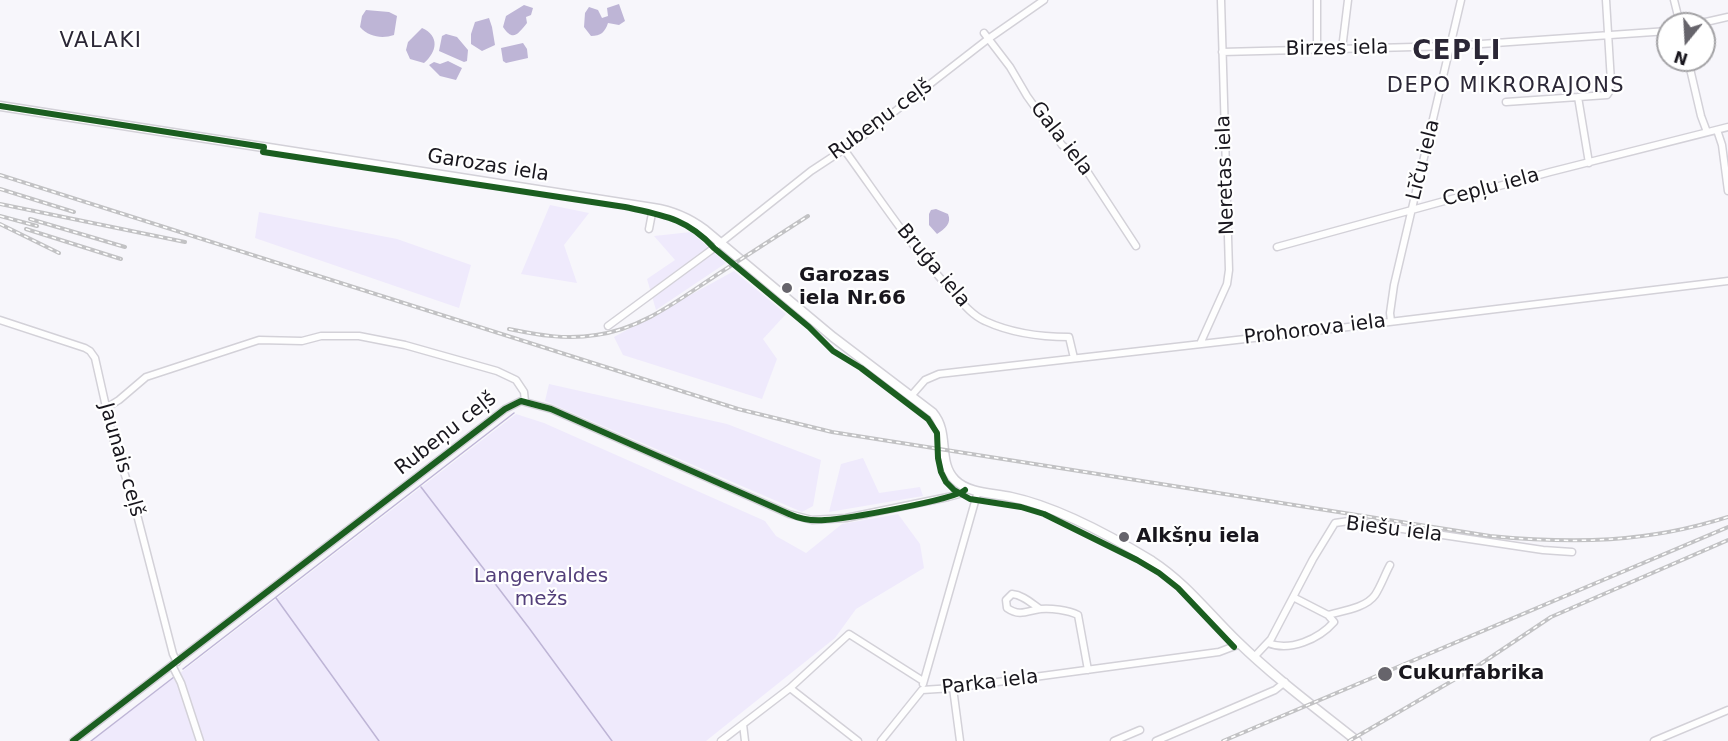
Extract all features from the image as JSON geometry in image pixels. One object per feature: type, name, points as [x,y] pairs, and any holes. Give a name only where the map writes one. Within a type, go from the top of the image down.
[{"type":"main road","name":"Garozas iela","points":[[0,106],[675,212],[720,243],[833,337],[929,410],[938,419],[943,432],[944,451],[949,472],[954,479],[966,487]]},
{"type":"main road","points":[[966,487],[1022,499],[1050,508],[1140,555],[1180,582],[1240,644],[1357,741]]},
{"type":"street","name":"Rubeņu ceļš","points":[[608,327],[811,171],[866,134],[986,36],[1044,0]]},
{"type":"street","name":"Neretas iela","points":[[1200,344],[1229,278],[1221,0]]},
{"type":"street","points":[[1317,0],[1317,50]]},
{"type":"street","points":[[1342,49],[1348,0]]},
{"type":"street","name":"Līču iela","points":[[1391,321],[1394,285],[1461,0]]},
{"type":"street","points":[[1506,102],[1607,94],[1611,89],[1606,0]]},
{"type":"street","name":"Birzes iela","points":[[1222,52],[1452,46],[1656,32]]},
{"type":"street","name":"Gala iela","points":[[986,36],[1010,67],[1027,96],[1062,145],[1079,159],[1136,246]]},
{"type":"street","points":[[1691,72],[1707,132]]},
{"type":"street","points":[[1578,97],[1589,163]]},
{"type":"street","name":"Cepļu iela","points":[[1277,247],[1550,172],[1728,127]]},
{"type":"street","points":[[1717,130],[1722,144],[1728,191]]},
{"type":"street","name":"Bruģa iela","points":[[843,148],[927,262],[971,312],[984,321],[1024,334],[1047,338],[1069,338],[1074,358]]},
{"type":"street","points":[[649,230],[653,208]]},
{"type":"street","name":"Prohorova iela","points":[[911,396],[925,380],[935,375],[1728,281]]},
{"type":"street","name":"Jaunais ceļš","points":[[0,320],[90,351],[95,358],[113,438],[134,503],[175,663],[200,741]]},
{"type":"street","points":[[106,408],[146,377],[259,339],[302,341],[321,336],[358,336],[405,345],[497,371],[516,380],[524,392],[525,401]]},
{"type":"street","name":"Rubeņu ceļš","points":[[73,741],[514,403],[525,401],[551,409],[789,514],[807,519],[831,520],[894,508],[955,495],[966,487]]},
{"type":"street","points":[[922,690],[978,491]]},
{"type":"street","name":"Biešu iela","points":[[1255,656],[1268,643],[1331,527],[1340,521],[1543,550],[1572,552]]},
{"type":"street","points":[[1328,615],[1365,603],[1374,596],[1390,565]]},
{"type":"street","points":[[1040,609],[1015,594],[1006,600],[1007,608],[1019,614],[1040,609],[1070,611],[1078,615],[1088,670]]},
{"type":"street","points":[[1268,643],[1285,646],[1306,641],[1325,632],[1334,622],[1328,615],[1293,597]]},
{"type":"street","points":[[721,741],[790,688],[846,635],[853,635],[923,681]]},
{"type":"street","name":"Parka iela","points":[[881,741],[922,690],[953,688],[1219,652],[1240,644]]},
{"type":"street","points":[[1156,741],[1275,690],[1286,682]]},
{"type":"street","points":[[790,688],[858,741]]},
{"type":"street","points":[[953,688],[960,741]]},
{"type":"street","points":[[1654,741],[1728,710]]},
{"type":"street","points":[[743,724],[745,741]]},
{"type":"street","points":[[1114,741],[1140,730]]},
{"type":"green space","points":[[550,205],[589,213],[564,245],[577,283],[521,274]]},
{"type":"green space","points":[[259,212],[397,239],[471,265],[459,308],[255,238]]},
{"type":"green space","points":[[691,232],[726,263],[656,310],[647,279],[675,260],[654,236]]},
{"type":"green space","points":[[734,271],[786,314],[763,339],[777,359],[762,399],[623,355],[614,337]]},
{"type":"green space","points":[[549,384],[727,424],[821,460],[813,506],[802,512],[545,401]]},
{"type":"green space","name":"Langervaldes mežs","points":[[516,414],[544,423],[765,521],[776,536],[806,553],[842,524],[898,514],[920,544],[924,568],[856,609],[835,638],[706,741],[92,741]]},
{"type":"green space","points":[[863,458],[879,493],[920,487],[923,496],[829,512],[841,464]]},
{"type":"shaded area","points":[[619,4],[625,21],[619,25],[608,23],[602,33],[591,36],[584,27],[585,13],[589,7],[598,10],[602,18],[608,16],[607,8]]},
{"type":"shaded area","points":[[524,5],[533,8],[531,15],[526,17],[527,23],[518,33],[510,34],[503,27],[506,16]]},
{"type":"shaded area","points":[[366,10],[389,12],[397,16],[394,35],[376,36],[360,27]]},
{"type":"shaded area","points":[[489,18],[495,45],[482,51],[471,44],[471,34],[475,22]]},
{"type":"shaded area","points":[[422,28],[432,35],[435,44],[432,54],[424,63],[410,59],[406,50],[408,42]]},
{"type":"shaded area","points":[[446,34],[457,37],[468,50],[467,61],[464,62],[439,51],[442,36]]},
{"type":"shaded area","points":[[523,43],[527,49],[528,58],[506,63],[503,61],[501,48]]},
{"type":"shaded area","points":[[448,61],[462,68],[456,80],[440,76],[429,65],[434,62],[440,64]]},
{"type":"shaded area","points":[[936,209],[948,214],[949,217],[947,225],[937,234],[929,225],[929,214],[931,210]]},
{"type":"waterway","points":[[183,669],[514,413]]},
{"type":"waterway","points":[[421,487],[612,741]]},
{"type":"waterway","points":[[276,598],[379,741]]},
{"type":"waterway","points":[[91,741],[174,677]]},
{"type":"railway","points":[[0,175],[738,409],[832,432],[1521,539],[1581,540],[1639,537],[1698,526],[1728,517]]},
{"type":"railway","points":[[0,189],[74,212]]},
{"type":"railway","points":[[0,204],[185,242]]},
{"type":"railway","points":[[0,216],[37,226]]},
{"type":"railway","points":[[509,329],[541,335],[574,337],[596,335],[628,327],[673,304],[808,216]]},
{"type":"railway","points":[[30,219],[125,247]]},
{"type":"railway","points":[[0,224],[59,253]]},
{"type":"railway","points":[[26,229],[121,259]]},
{"type":"railway","points":[[1223,741],[1728,527]]},
{"type":"railway","points":[[1349,741],[1476,667],[1551,617],[1728,540]]},
{"type":"cycle path","points":[[0,106],[264,147],[263,152],[625,207],[673,219],[704,238],[809,327],[833,351],[861,368],[928,419],[937,433],[941,472],[946,482],[954,490],[970,499],[1021,507],[1044,514],[1137,560],[1178,588],[1234,647]]},
{"type":"cycle path","points":[[73,741],[505,409],[521,401],[551,409],[789,514],[811,520],[837,519],[875,513],[941,499],[965,490]]},
{"type":"place","name":"Garozas iela Nr.66","points":[[787,288]]},
{"type":"place","name":"Alkšņu iela","points":[[1124,537]]},
{"type":"place","name":"Cukurfabrika","points":[[1385,674]]},
{"type":"district","name":"VALAKI","points":[[101,42]]},
{"type":"district","name":"CEPĻI","points":[[1457,52]]},
{"type":"district","name":"DEPO MIKRORAJONS","points":[[1506,87]]}]
